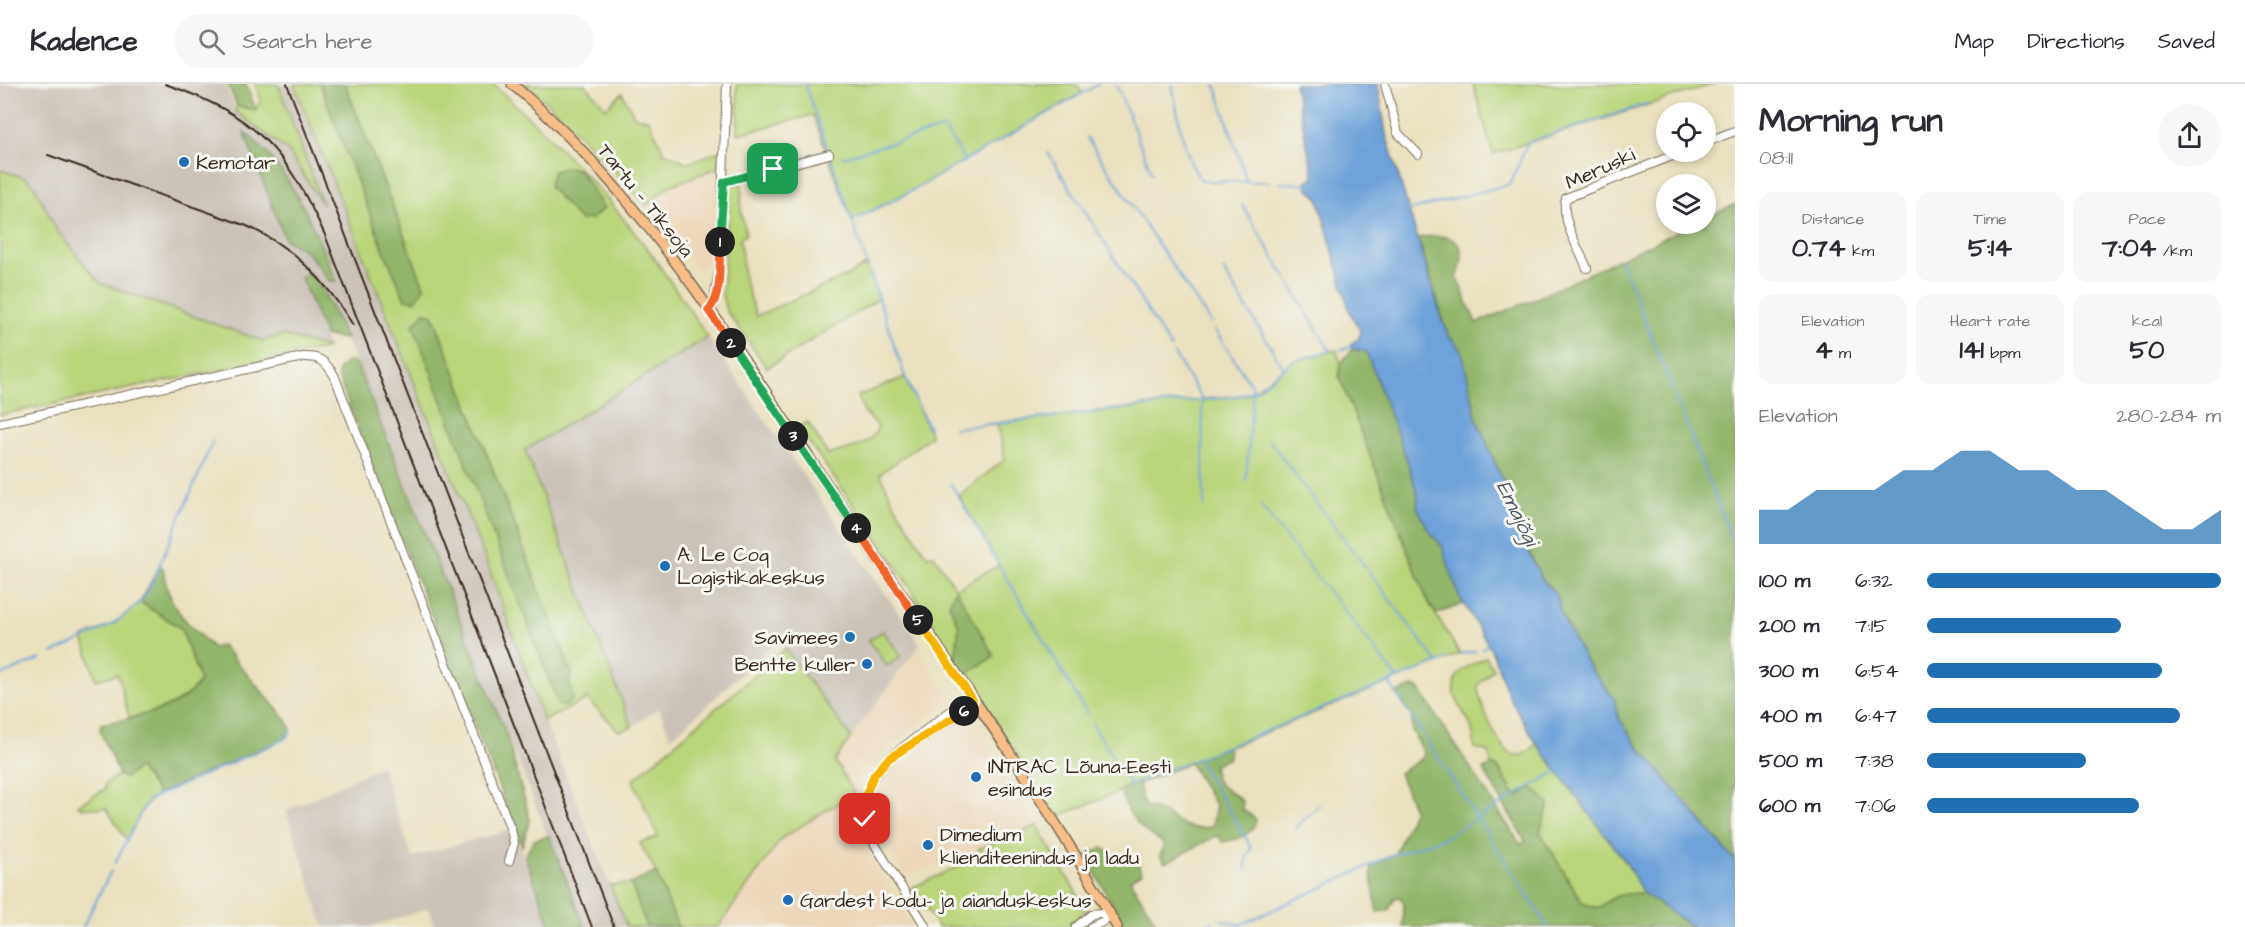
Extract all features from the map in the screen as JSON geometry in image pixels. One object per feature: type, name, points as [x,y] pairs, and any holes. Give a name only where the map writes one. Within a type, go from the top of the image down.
[{"type":"main road","name":"Tartu — Tiksoja","points":[[512,84],[567,134],[608,178],[665,250],[973,700],[1059,830],[1117,927]]},
{"type":"street","points":[[708,310],[713,306],[719,271],[727,84]]},
{"type":"street","points":[[1385,84],[1398,133],[1418,154]]},
{"type":"street","points":[[1716,138],[1735,131]]},
{"type":"street","points":[[724,182],[829,154]]},
{"type":"street","name":"Meruski","points":[[1587,268],[1567,219],[1564,206],[1566,198],[1657,162]]},
{"type":"street","points":[[0,423],[303,357],[318,357],[326,362],[334,375],[511,830],[514,843],[508,861]]},
{"type":"street","points":[[926,927],[871,838],[864,811],[866,793],[881,766],[904,748],[961,714],[973,700]]},
{"type":"street","points":[[1094,926],[1104,921],[1109,912]]},
{"type":"street","points":[[1076,927],[1092,914],[1109,912]]},
{"type":"street","points":[[1094,926],[1108,927]]},
{"type":"shaded area","points":[[0,84],[225,84],[236,111],[288,151],[322,202],[278,84],[293,84],[487,563],[544,721],[627,927],[585,927],[356,363],[321,287],[308,272],[301,278],[328,348],[283,335],[263,341],[100,283],[57,231],[35,187],[26,178],[0,170]],"holes":[[[245,134],[263,148],[309,216],[336,281],[328,280],[314,259],[296,243],[286,241]]]},
{"type":"shaded area","points":[[719,167],[712,261],[697,270],[647,205],[669,186]]},
{"type":"shaded area","points":[[708,337],[920,644],[834,761],[851,737],[778,640],[671,738],[659,708],[632,727],[524,450]]},
{"type":"shaded area","points":[[917,648],[947,694],[948,704],[879,753],[862,775],[855,795],[834,761]]},
{"type":"shaded area","points":[[965,723],[983,743],[1037,826],[906,877],[875,821],[877,794],[881,783],[891,772]]},
{"type":"shaded area","points":[[381,766],[412,857],[513,829],[551,927],[435,927],[429,908],[371,927],[324,927],[286,811]]},
{"type":"shaded area","points":[[841,801],[851,804],[854,808],[855,827],[861,840],[912,927],[718,927],[782,838]]},
{"type":"green space","points":[[228,84],[246,84],[256,110],[237,106]]},
{"type":"green space","points":[[255,84],[278,84],[323,205],[288,151],[235,111],[237,106],[255,110],[261,100]]},
{"type":"green space","points":[[294,84],[320,84],[405,299],[424,287],[345,84],[493,84],[548,136],[606,197],[650,252],[708,337],[525,450],[632,727],[619,731],[587,699],[544,721],[487,563]],"holes":[[[433,315],[572,674],[569,682]]]},
{"type":"green space","points":[[320,84],[345,84],[424,287],[416,301],[405,299]]},
{"type":"green space","points":[[525,84],[585,84],[606,108],[622,93],[635,117],[648,119],[664,152],[688,163],[719,151],[719,167],[669,186],[647,205],[549,104]]},
{"type":"green space","points":[[737,84],[1076,84],[1082,93],[917,188],[852,221],[813,115],[738,134]]},
{"type":"green space","points":[[1473,84],[1714,84],[1656,102],[1493,154]]},
{"type":"green space","points":[[244,132],[261,147],[288,181],[319,240],[336,281],[328,280],[306,251],[286,241]]},
{"type":"green space","points":[[568,167],[579,170],[604,208],[592,219],[579,220],[549,186],[553,171]]},
{"type":"green space","points":[[0,170],[26,178],[35,187],[57,231],[100,283],[263,341],[283,335],[328,348],[0,415]]},
{"type":"green space","points":[[742,182],[741,211],[746,234],[740,239],[744,278],[756,316],[851,274],[867,264],[879,299],[767,368],[726,310],[722,295],[730,186]]},
{"type":"green space","points":[[1735,204],[1735,861],[1637,745],[1618,717],[1614,698],[1589,667],[1561,615],[1557,596],[1542,579],[1522,539],[1520,517],[1509,507],[1506,489],[1476,417],[1462,351],[1448,335],[1418,238],[1441,237],[1456,242],[1462,255],[1457,278],[1476,323],[1533,300],[1672,234],[1716,234],[1716,213]]},
{"type":"green space","points":[[308,272],[321,287],[346,339],[325,336],[301,278]]},
{"type":"green space","points":[[425,312],[433,315],[572,674],[569,682],[573,698],[566,706],[559,706],[413,325]]},
{"type":"green space","points":[[1352,349],[1366,350],[1406,457],[1418,496],[1417,506],[1428,529],[1442,546],[1463,604],[1436,614],[1427,600],[1339,376],[1341,363]]},
{"type":"green space","points":[[1336,350],[1341,363],[1339,376],[1427,600],[1460,654],[1059,816],[964,676],[994,656],[952,611],[959,626],[955,660],[892,559],[798,427],[808,422],[828,455],[865,443],[875,433],[878,426],[864,412],[858,396],[905,377],[931,436],[880,474],[896,507],[927,556],[934,555],[956,589],[999,565],[959,496],[1005,459],[997,423],[1249,394],[1293,361]]},
{"type":"green space","points":[[349,361],[356,363],[506,734],[530,819],[522,846],[338,377],[339,368]]},
{"type":"green space","points":[[160,565],[163,568],[165,582],[173,604],[179,613],[213,648],[222,645],[288,722],[291,730],[287,737],[280,741],[158,794],[139,767],[125,778],[119,775],[100,731],[101,724],[156,712],[181,700],[200,681],[181,628],[140,602]]},
{"type":"green space","points":[[956,589],[994,656],[964,676],[955,660],[959,626],[949,604]]},
{"type":"green space","points":[[140,602],[181,628],[200,681],[194,689],[169,706],[129,718],[118,674],[96,680],[83,638],[115,623]]},
{"type":"green space","points":[[883,631],[901,656],[887,666],[869,640]]},
{"type":"green space","points":[[785,649],[851,737],[835,761],[855,795],[851,804],[841,801],[782,838],[718,927],[678,927],[656,872],[640,843],[658,837],[633,780]]},
{"type":"green space","points":[[1486,657],[1493,669],[1478,685],[1478,691],[1483,708],[1499,741],[1513,754],[1521,755],[1537,744],[1627,864],[1643,893],[1620,895],[1596,908],[1582,902],[1540,832],[1544,819],[1516,797],[1498,768],[1491,766],[1489,752],[1475,748],[1472,729],[1458,703],[1454,689],[1458,675],[1463,670]]},
{"type":"green space","points":[[1414,686],[1419,689],[1520,844],[1526,842],[1483,769],[1491,766],[1498,767],[1516,797],[1532,787],[1549,804],[1540,832],[1582,902],[1596,908],[1616,896],[1643,893],[1693,927],[1403,927],[1404,902],[1399,897],[1395,898],[1388,911],[1377,912],[1370,866],[1395,854],[1414,809],[1399,773],[1423,758],[1424,753],[1412,730],[1412,718],[1396,693]]},
{"type":"green space","points":[[1228,746],[1229,758],[1214,765],[1216,780],[1223,788],[1242,801],[1242,809],[1256,819],[1255,824],[1248,833],[1239,838],[1222,842],[1218,835],[1165,863],[1160,856],[1163,844],[1135,820],[1124,802],[1121,789],[1139,782],[1142,801],[1146,807],[1163,812],[1192,828],[1212,826],[1216,806],[1189,762]]},
{"type":"green space","points":[[139,767],[158,794],[144,806],[127,840],[106,808],[82,808],[78,805],[105,789],[105,784],[119,775],[125,778]]},
{"type":"green space","points":[[1037,826],[1086,909],[1069,927],[938,927],[913,887],[982,856],[978,849]]},
{"type":"green space","points":[[549,836],[585,927],[551,927],[525,856],[534,840]]},
{"type":"green space","points":[[1102,848],[1112,854],[1135,858],[1142,873],[1130,880],[1159,927],[1125,927],[1086,857],[1089,853]]},
{"type":"green space","points":[[656,872],[678,927],[647,927],[631,884]]},
{"type":"green space","points":[[631,884],[647,927],[627,927],[610,885]]},
{"type":"water","points":[[1294,84],[1378,84],[1386,134],[1440,313],[1448,335],[1462,351],[1476,417],[1506,489],[1509,507],[1520,517],[1522,539],[1542,579],[1557,596],[1561,615],[1589,667],[1614,698],[1618,717],[1637,745],[1735,861],[1735,927],[1693,927],[1643,893],[1627,864],[1537,744],[1510,699],[1491,649],[1459,596],[1442,546],[1428,529],[1417,506],[1418,496],[1406,457],[1366,351],[1352,349],[1350,344],[1359,339],[1360,330],[1350,313],[1318,198],[1307,187],[1306,181],[1314,178]]},
{"type":"waterway","points":[[805,84],[828,150],[807,156]]},
{"type":"waterway","points":[[852,221],[917,188],[1099,84]]},
{"type":"waterway","points":[[1172,84],[1190,161],[1202,181],[1269,182]]},
{"type":"waterway","points":[[1215,84],[1247,181]]},
{"type":"waterway","points":[[1117,86],[1152,174]]},
{"type":"waterway","points":[[1408,211],[1510,184],[1528,142],[1647,104]]},
{"type":"waterway","points":[[843,157],[944,128],[965,161]]},
{"type":"waterway","points":[[1087,138],[1211,323]]},
{"type":"waterway","points":[[1048,153],[1171,348]]},
{"type":"waterway","points":[[831,158],[905,377],[929,429]]},
{"type":"waterway","points":[[1279,183],[1309,184]]},
{"type":"waterway","points":[[954,428],[1238,396],[1258,389],[1293,361],[1330,351],[1242,205]]},
{"type":"waterway","points":[[1621,260],[1735,547]]},
{"type":"waterway","points":[[1223,270],[1283,367]]},
{"type":"waterway","points":[[1214,329],[1253,388],[1246,481]]},
{"type":"waterway","points":[[1340,350],[1351,347]]},
{"type":"waterway","points":[[1174,354],[1202,399],[1204,506]]},
{"type":"waterway","points":[[1269,440],[1437,662]]},
{"type":"waterway","points":[[53,653],[117,621],[139,603],[148,592],[213,441]]},
{"type":"waterway","points":[[951,484],[1088,715]]},
{"type":"waterway","points":[[1261,506],[1398,679]]},
{"type":"waterway","points":[[1482,649],[1489,643]]},
{"type":"waterway","points":[[1460,654],[1476,651]]},
{"type":"waterway","points":[[0,676],[40,659]]},
{"type":"waterway","points":[[1092,723],[1130,785],[1447,659]]},
{"type":"waterway","points":[[1389,682],[1548,927]]},
{"type":"waterway","points":[[115,863],[148,800],[280,741],[287,737],[291,730]]},
{"type":"waterway","points":[[1198,760],[1249,843],[1251,850],[1247,855],[1246,870]]},
{"type":"waterway","points":[[1221,920],[1240,925],[1395,854],[1444,838],[1559,770]]},
{"type":"waterway","points":[[1295,828],[1320,805]]},
{"type":"waterway","points":[[83,927],[111,871]]},
{"type":"waterway","points":[[1200,927],[1213,922]]},
{"type":"railway","points":[[165,84],[223,109],[245,123],[281,158],[311,205],[325,235],[592,927]]},
{"type":"railway","points":[[287,84],[614,927]]},
{"type":"railway","points":[[48,155],[247,226],[264,235],[308,267],[332,294],[353,325]]},
{"type":"place","name":"Kemotar","points":[[184,162]]},
{"type":"place","name":"A. Le Coq Logistikakeskus","points":[[665,566]]},
{"type":"place","name":"Savimees","points":[[850,637]]},
{"type":"place","name":"Bentte kuller","points":[[867,664]]},
{"type":"place","name":"INTRAC Lõuna-Eesti esindus","points":[[976,777]]},
{"type":"place","name":"Dimedium klienditeenindus ja ladu","points":[[928,845]]},
{"type":"place","name":"Gardest kodu- ja aianduskeskus","points":[[788,900]]},
{"type":"route","points":[[773,169],[724,182],[719,271],[713,306],[708,310],[973,700],[961,714],[916,743],[904,748],[881,766],[864,799],[865,819]]},
{"type":"water label","name":"Emajõgi","points":[[1518,513]]}]
